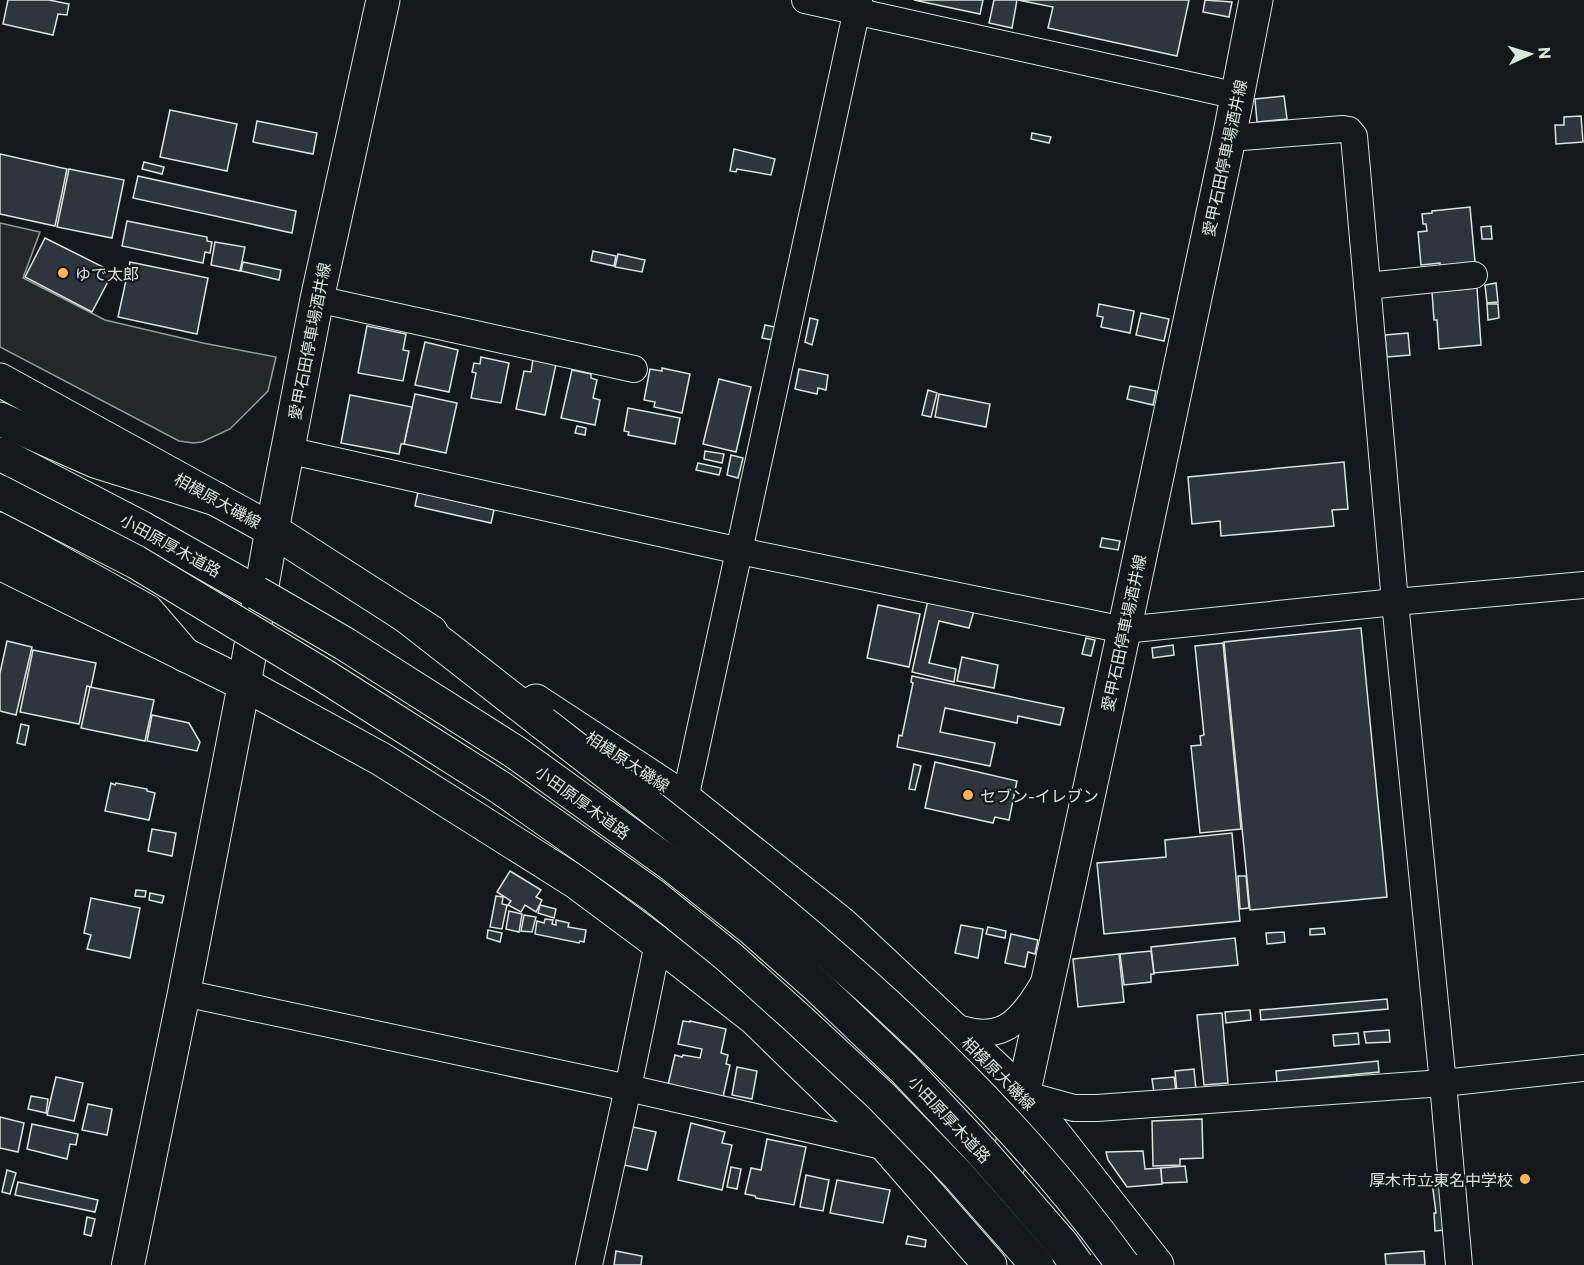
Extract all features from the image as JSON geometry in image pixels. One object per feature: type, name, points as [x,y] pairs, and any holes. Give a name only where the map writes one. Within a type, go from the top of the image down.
[{"type":"main road","name":"愛甲石田停車場酒井線","points":[[244,684],[317,298],[383,0]]},
{"type":"main road","name":"愛甲石田停車場酒井線","points":[[987,1263],[1238,96],[1256,0]]},
{"type":"main road","name":"相模原大磯線","points":[[0,380],[272,530],[685,799],[843,925],[1023,1094],[1157,1265]]},
{"type":"main road","points":[[0,419],[95,461],[216,499]]},
{"type":"main road","name":"小田原厚木道路","points":[[0,454],[142,528],[345,644],[515,752],[672,865],[759,935],[818,987],[904,1069],[981,1151],[1062,1244],[1077,1265]]},
{"type":"main road","name":"小田原厚木道路","points":[[0,492],[136,562],[323,675],[501,788],[654,896],[728,956],[881,1096],[958,1175],[1037,1265]]},
{"type":"main road","points":[[0,530],[147,611],[186,655]]},
{"type":"main road","points":[[0,562],[244,684],[381,759],[576,882],[754,1018],[887,1148],[987,1263]]},
{"type":"main road","points":[[406,616],[767,900],[850,973],[927,1044],[1000,1117],[1072,1199],[1123,1265]]},
{"type":"street","points":[[805,0],[858,6],[1238,96]]},
{"type":"street","points":[[685,799],[858,6]]},
{"type":"street","points":[[1229,138],[1343,129],[1348,130],[1354,136],[1395,602],[1459,1265]]},
{"type":"street","points":[[1367,286],[1474,275]]},
{"type":"street","points":[[317,298],[468,342],[606,372],[634,369]]},
{"type":"street","points":[[288,450],[740,551],[1124,630],[1584,585]]},
{"type":"street","points":[[128,1265],[244,684]]},
{"type":"street","points":[[589,1265],[658,943]]},
{"type":"street","points":[[950,1025],[973,1033],[989,1034],[1010,1025],[1033,1002],[1050,973]]},
{"type":"street","points":[[184,993],[628,1088],[887,1148]]},
{"type":"street","points":[[1023,1094],[1074,1108],[1097,1108],[1443,1083],[1584,1068]]},
{"type":"shaded area","points":[[0,223],[40,232],[23,278],[105,320],[276,357],[268,391],[230,429],[202,442],[179,441],[0,347]]},
{"type":"building","points":[[8,0],[49,0],[69,4],[67,15],[58,14],[53,35],[3,24]]},
{"type":"building","points":[[914,0],[983,0],[980,14]]},
{"type":"building","points":[[994,0],[1017,0],[1012,28],[989,23]]},
{"type":"building","points":[[1018,0],[1189,0],[1177,56],[1048,28],[1053,7]]},
{"type":"building","points":[[1205,0],[1232,2],[1229,17],[1203,12]]},
{"type":"building","points":[[1284,96],[1287,119],[1257,122],[1255,99]]},
{"type":"building","points":[[170,110],[237,124],[227,171],[160,157]]},
{"type":"building","points":[[1581,116],[1583,142],[1556,144],[1555,125],[1564,125],[1564,117]]},
{"type":"building","points":[[257,121],[317,133],[313,154],[253,142]]},
{"type":"building","points":[[1032,133],[1051,137],[1049,143],[1031,139]]},
{"type":"building","points":[[734,149],[775,159],[771,175],[737,169],[736,172],[730,171]]},
{"type":"building","points":[[0,154],[67,169],[55,226],[0,214]]},
{"type":"building","points":[[144,162],[164,167],[162,174],[142,169]]},
{"type":"building","points":[[69,169],[124,180],[112,238],[57,227]]},
{"type":"building","points":[[138,176],[296,211],[292,233],[133,198]]},
{"type":"building","points":[[1470,207],[1475,262],[1440,266],[1440,263],[1421,265],[1418,232],[1427,231],[1426,224],[1423,224],[1422,214]]},
{"type":"building","points":[[127,221],[207,237],[207,241],[212,242],[210,253],[205,252],[203,263],[122,246]]},
{"type":"building","points":[[1491,226],[1492,239],[1482,239],[1481,227]]},
{"type":"building","points":[[45,238],[113,272],[92,312],[25,277]]},
{"type":"building","points":[[215,242],[245,247],[240,271],[211,265]]},
{"type":"building","points":[[593,251],[616,256],[614,266],[591,261]]},
{"type":"building","points":[[618,254],[645,260],[642,272],[615,267]]},
{"type":"building","points":[[130,262],[208,278],[197,334],[118,317]]},
{"type":"building","points":[[243,262],[281,270],[279,280],[241,271]]},
{"type":"building","points":[[1496,283],[1498,302],[1487,303],[1485,285]]},
{"type":"building","points":[[1477,288],[1481,345],[1439,349],[1432,292]]},
{"type":"building","points":[[1099,304],[1134,311],[1130,333],[1101,327],[1103,317],[1097,316]]},
{"type":"building","points":[[1487,304],[1498,304],[1499,318],[1488,320]]},
{"type":"building","points":[[1141,313],[1169,319],[1164,341],[1136,335]]},
{"type":"building","points":[[810,318],[818,320],[812,345],[805,342]]},
{"type":"building","points":[[765,325],[775,327],[773,340],[762,338]]},
{"type":"building","points":[[367,326],[406,334],[403,350],[409,351],[403,381],[358,373]]},
{"type":"building","points":[[1408,333],[1410,355],[1387,357],[1385,335]]},
{"type":"building","points":[[425,342],[458,350],[449,392],[415,385]]},
{"type":"building","points":[[481,357],[509,363],[501,403],[471,398],[476,373],[472,372],[474,363],[480,364]]},
{"type":"building","points":[[533,359],[556,364],[545,415],[516,409],[524,371],[531,372]]},
{"type":"building","points":[[662,368],[690,374],[682,413],[654,407],[655,402],[644,400],[650,369],[662,371]]},
{"type":"building","points":[[799,369],[828,375],[826,390],[818,388],[817,394],[795,389]]},
{"type":"building","points":[[572,370],[591,374],[591,378],[597,380],[593,398],[600,400],[595,425],[561,418]]},
{"type":"building","points":[[719,379],[751,387],[736,452],[703,444]]},
{"type":"building","points":[[1130,386],[1156,391],[1153,405],[1127,399]]},
{"type":"building","points":[[928,390],[937,393],[931,417],[922,415]]},
{"type":"building","points":[[415,394],[457,403],[446,453],[404,444]]},
{"type":"building","points":[[939,394],[990,404],[986,427],[935,417]]},
{"type":"building","points":[[350,395],[412,407],[404,444],[401,444],[399,454],[341,443]]},
{"type":"building","points":[[628,408],[680,418],[675,444],[628,435],[629,432],[624,431]]},
{"type":"building","points":[[577,426],[586,428],[585,435],[575,433]]},
{"type":"building","points":[[705,451],[724,454],[722,463],[704,459]]},
{"type":"building","points":[[731,455],[743,458],[738,478],[727,475]]},
{"type":"building","points":[[1344,462],[1348,509],[1332,510],[1334,526],[1221,536],[1220,521],[1192,524],[1188,477]]},
{"type":"building","points":[[698,463],[721,468],[719,475],[696,470]]},
{"type":"building","points":[[418,492],[494,510],[491,523],[415,506]]},
{"type":"building","points":[[1102,538],[1120,541],[1118,550],[1100,547]]},
{"type":"building","points":[[928,600],[974,611],[969,628],[939,621],[929,663],[956,669],[954,682],[912,672]]},
{"type":"building","points":[[878,605],[920,614],[909,667],[867,658]]},
{"type":"building","points":[[1361,628],[1387,897],[1250,910],[1224,642]]},
{"type":"building","points":[[1086,638],[1095,640],[1091,656],[1082,654]]},
{"type":"building","points":[[7,641],[32,647],[16,715],[0,711],[0,673]]},
{"type":"building","points":[[1223,643],[1241,829],[1200,833],[1191,746],[1201,745],[1200,736],[1204,735],[1195,646]]},
{"type":"building","points":[[1173,645],[1174,655],[1153,658],[1152,648]]},
{"type":"building","points":[[33,650],[96,663],[91,687],[87,686],[79,724],[20,712]]},
{"type":"building","points":[[962,657],[998,665],[994,688],[957,681]]},
{"type":"building","points":[[912,676],[1064,708],[1060,725],[1018,716],[1017,723],[945,708],[940,732],[995,743],[990,766],[897,747],[899,735],[902,736],[913,683],[911,682]]},
{"type":"building","points":[[90,687],[154,700],[145,741],[81,728]]},
{"type":"building","points":[[152,715],[189,723],[200,742],[197,751],[147,741]]},
{"type":"building","points":[[21,724],[29,726],[25,745],[17,743]]},
{"type":"building","points":[[935,762],[1017,781],[1009,820],[995,817],[993,823],[925,808]]},
{"type":"building","points":[[914,764],[921,766],[915,790],[909,789]]},
{"type":"building","points":[[111,783],[147,789],[155,793],[149,820],[105,811]]},
{"type":"building","points":[[152,829],[176,833],[172,856],[148,851]]},
{"type":"building","points":[[1232,833],[1240,921],[1104,934],[1097,863],[1166,857],[1165,840]]},
{"type":"building","points":[[510,871],[541,890],[536,897],[542,900],[536,912],[525,905],[521,912],[508,905],[511,901],[497,892]]},
{"type":"building","points":[[1238,876],[1246,876],[1249,908],[1240,909]]},
{"type":"building","points":[[136,890],[146,891],[145,897],[135,896]]},
{"type":"building","points":[[150,893],[164,896],[162,903],[149,900]]},
{"type":"building","points":[[496,896],[503,897],[502,904],[507,905],[502,929],[490,927]]},
{"type":"building","points":[[91,898],[140,908],[130,958],[87,949],[91,935],[84,933]]},
{"type":"building","points":[[540,905],[556,909],[554,918],[538,913]]},
{"type":"building","points":[[509,911],[522,914],[519,932],[506,929]]},
{"type":"building","points":[[524,915],[536,917],[532,932],[521,931]]},
{"type":"building","points":[[545,919],[553,920],[552,924],[556,925],[556,920],[569,923],[568,927],[586,930],[584,942],[535,934],[537,921],[544,923]]},
{"type":"building","points":[[961,925],[983,929],[978,958],[955,953]]},
{"type":"building","points":[[988,927],[1006,931],[1005,938],[986,934]]},
{"type":"building","points":[[1324,928],[1325,934],[1310,935],[1310,929]]},
{"type":"building","points":[[488,930],[502,933],[500,942],[487,938]]},
{"type":"building","points":[[1284,932],[1285,942],[1267,944],[1266,933]]},
{"type":"building","points":[[1011,934],[1038,940],[1035,954],[1028,952],[1025,967],[1005,963]]},
{"type":"building","points":[[1235,938],[1238,965],[1154,973],[1151,947]]},
{"type":"building","points":[[1151,951],[1154,974],[1151,974],[1151,982],[1124,985],[1120,954]]},
{"type":"building","points":[[1119,954],[1124,1002],[1078,1007],[1073,959]]},
{"type":"building","points":[[1387,999],[1388,1009],[1261,1020],[1260,1010]]},
{"type":"building","points":[[1250,1010],[1251,1020],[1226,1023],[1225,1012]]},
{"type":"building","points":[[1222,1013],[1228,1083],[1204,1085],[1197,1015]]},
{"type":"building","points":[[683,1021],[726,1029],[721,1053],[728,1055],[726,1064],[730,1065],[723,1097],[668,1085],[675,1055],[700,1058],[702,1049],[678,1044]]},
{"type":"building","points":[[1389,1030],[1390,1042],[1366,1043],[1364,1032]]},
{"type":"building","points":[[1358,1033],[1359,1044],[1334,1046],[1333,1035]]},
{"type":"building","points":[[1378,1061],[1379,1072],[1277,1082],[1276,1071]]},
{"type":"building","points":[[737,1067],[757,1071],[752,1099],[732,1095]]},
{"type":"building","points":[[1194,1069],[1196,1090],[1177,1092],[1175,1071]]},
{"type":"building","points":[[56,1077],[83,1083],[74,1121],[47,1115]]},
{"type":"building","points":[[1174,1077],[1176,1091],[1154,1093],[1152,1079]]},
{"type":"building","points":[[31,1096],[48,1099],[46,1113],[28,1109]]},
{"type":"building","points":[[88,1104],[112,1109],[107,1135],[82,1130]]},
{"type":"building","points":[[0,1117],[24,1123],[18,1152],[0,1148]]},
{"type":"building","points":[[1202,1119],[1203,1158],[1180,1159],[1180,1165],[1153,1166],[1152,1121]]},
{"type":"building","points":[[691,1123],[725,1132],[722,1143],[732,1145],[722,1190],[678,1180]]},
{"type":"building","points":[[32,1124],[78,1134],[76,1145],[70,1144],[67,1159],[27,1149]]},
{"type":"building","points":[[633,1127],[656,1132],[647,1170],[624,1165]]},
{"type":"building","points":[[767,1139],[806,1147],[794,1205],[745,1194],[751,1168],[761,1170]]},
{"type":"building","points":[[1143,1151],[1145,1169],[1161,1168],[1162,1184],[1127,1187],[1108,1160],[1106,1152]]},
{"type":"building","points":[[1185,1166],[1187,1182],[1162,1183],[1161,1168]]},
{"type":"building","points":[[731,1167],[741,1169],[737,1189],[727,1187]]},
{"type":"building","points":[[7,1170],[16,1173],[10,1194],[2,1192]]},
{"type":"building","points":[[806,1175],[829,1180],[823,1211],[800,1207]]},
{"type":"building","points":[[837,1180],[890,1190],[883,1223],[830,1213]]},
{"type":"building","points":[[18,1182],[98,1200],[95,1212],[15,1195]]},
{"type":"building","points":[[1432,1182],[1439,1182],[1445,1230],[1435,1231],[1434,1213],[1436,1213]]},
{"type":"building","points":[[87,1217],[95,1219],[91,1236],[84,1234]]},
{"type":"building","points":[[908,1236],[926,1240],[925,1247],[906,1244]]},
{"type":"building","points":[[616,1251],[642,1256],[641,1265],[614,1265]]},
{"type":"building","points":[[1424,1251],[1425,1265],[1386,1265],[1385,1254]]},
{"type":"place","name":"ゆで太郎","points":[[63,273]]},
{"type":"place","name":"セブン-イレブン","points":[[968,795]]},
{"type":"place","name":"厚木市立東名中学校","points":[[1525,1179]]}]
